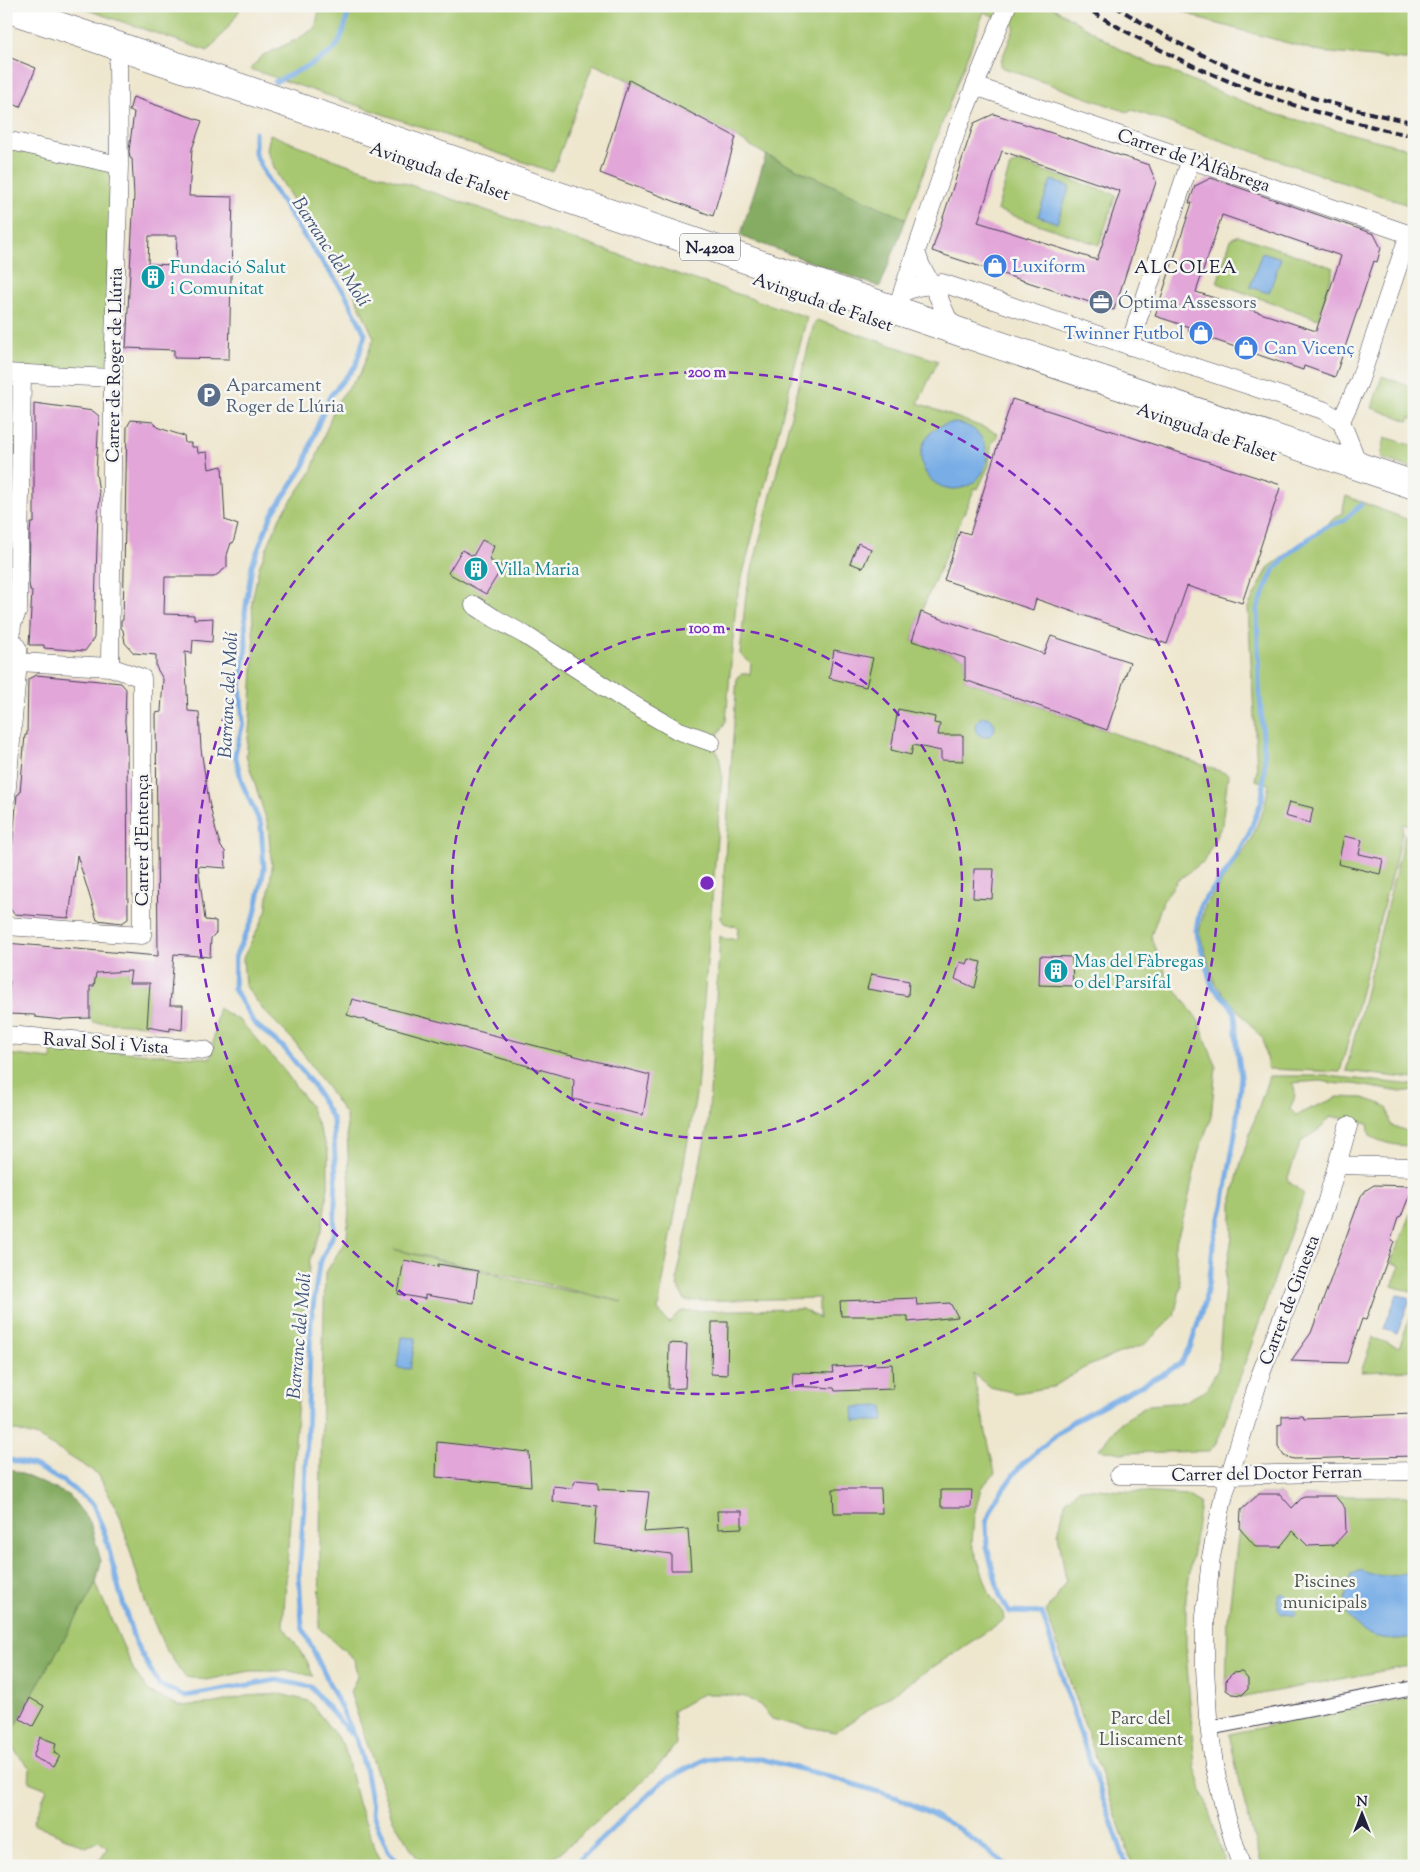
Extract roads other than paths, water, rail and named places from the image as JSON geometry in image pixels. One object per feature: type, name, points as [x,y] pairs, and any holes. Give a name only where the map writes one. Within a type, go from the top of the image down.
[{"type":"main road","name":"Avinguda de Falset","points":[[6,8],[899,301],[960,332],[1414,485]]},
{"type":"main road","name":"Avinguda de Falset","points":[[6,24],[1414,501]]},
{"type":"street","points":[[899,301],[957,130],[1007,6]]},
{"type":"street","name":"Carrer de Roger de Llúria","points":[[110,667],[113,378],[119,165],[118,63]]},
{"type":"street","name":"Carrer de l'Àlfàbrega","points":[[975,86],[1411,235]]},
{"type":"street","points":[[6,140],[119,165]]},
{"type":"street","points":[[1129,346],[1191,159]]},
{"type":"street","points":[[1364,468],[1355,456],[1341,421],[1359,382],[1411,235]]},
{"type":"street","points":[[916,252],[947,318],[960,332]]},
{"type":"street","name":"Avinguda de Falset","points":[[899,301],[917,287],[942,283],[1323,410],[1341,421]]},
{"type":"street","points":[[6,798],[18,662],[18,649],[9,631],[18,610],[14,374],[113,378]]},
{"type":"street","points":[[474,605],[525,635],[625,700],[670,726],[711,742]]},
{"type":"street","points":[[18,662],[110,667]]},
{"type":"street","name":"Carrer d'Entença","points":[[6,926],[142,935],[142,678],[110,667]]},
{"type":"street","name":"Raval Sol i Vista","points":[[6,1035],[205,1050]]},
{"type":"street","name":"Carrer de Ginesta","points":[[1241,1866],[1214,1765],[1204,1668],[1205,1616],[1211,1557],[1224,1494],[1260,1376],[1326,1204],[1348,1126]]},
{"type":"street","points":[[1338,1165],[1414,1166]]},
{"type":"street","name":"Carrer del Doctor Ferran","points":[[1119,1474],[1230,1475],[1414,1471]]},
{"type":"street","points":[[1210,1728],[1414,1688]]},
{"type":"water","points":[[1051,180],[1070,187],[1057,223],[1038,216]]},
{"type":"water","points":[[1262,252],[1281,258],[1269,293],[1250,287]]},
{"type":"water","points":[[948,423],[960,423],[972,428],[982,438],[987,450],[985,469],[972,484],[960,489],[948,489],[936,484],[926,474],[921,462],[921,450],[926,438],[936,428]]},
{"type":"water","points":[[985,717],[992,720],[995,727],[992,734],[985,737],[978,734],[975,727],[978,720]]},
{"type":"water","points":[[1397,1294],[1410,1299],[1397,1334],[1384,1329]]},
{"type":"water","points":[[401,1337],[416,1338],[410,1369],[397,1368]]},
{"type":"water","points":[[883,1406],[884,1421],[854,1421],[853,1407]]},
{"type":"water","points":[[1414,1567],[1414,1636],[1395,1639],[1374,1636],[1365,1632],[1350,1619],[1345,1601],[1351,1575],[1360,1570],[1380,1576],[1395,1576]]},
{"type":"water","points":[[1282,1593],[1288,1596],[1291,1606],[1298,1613],[1294,1616],[1288,1613],[1282,1614],[1278,1610],[1278,1596]]},
{"type":"waterway","name":"Barranc del Molí","points":[[275,82],[325,57],[336,47],[345,27],[349,6]]},
{"type":"waterway","name":"Barranc del Molí","points":[[255,133],[255,154],[270,184],[310,245],[345,293],[365,334],[356,365],[330,396],[315,432],[304,466],[272,514],[252,565],[245,613],[246,650],[240,685],[243,723],[235,754],[242,783],[261,825],[264,869],[255,914],[235,957],[234,989],[254,1023],[284,1048],[313,1085],[333,1120],[336,1176],[334,1233],[319,1265],[311,1322],[305,1492],[299,1574],[302,1627],[356,1739],[365,1768],[374,1817],[388,1851],[401,1866]]},
{"type":"waterway","points":[[1127,1866],[1079,1730],[1042,1613],[1009,1612],[1000,1596],[987,1547],[986,1523],[996,1499],[1020,1466],[1073,1421],[1180,1364],[1190,1348],[1205,1301],[1213,1244],[1223,1206],[1235,1134],[1241,1076],[1235,1013],[1229,1003],[1212,986],[1196,931],[1201,904],[1228,870],[1248,836],[1262,800],[1265,763],[1259,684],[1257,609],[1273,571],[1292,551],[1325,527],[1343,521],[1361,505]]},
{"type":"waterway","points":[[6,1459],[35,1466],[64,1482],[93,1504],[105,1535],[135,1642],[159,1685],[185,1696],[277,1680],[311,1687],[350,1733]]},
{"type":"waterway","points":[[573,1866],[663,1781],[705,1759],[761,1759],[824,1775],[898,1798],[959,1829],[1008,1866]]},
{"type":"railway","points":[[1083,6],[1148,43],[1216,76],[1251,90],[1322,114],[1414,135]]},
{"type":"railway","points":[[1115,6],[1201,54],[1260,80],[1322,101],[1376,115],[1414,122]]},
{"type":"place","name":"Luxiform","points":[[995,266]]},
{"type":"place","name":"Fundació Salut i Comunitat","points":[[153,277]]},
{"type":"place","name":"Óptima Assessors","points":[[1101,302]]},
{"type":"place","name":"Twinner Futbol","points":[[1201,333]]},
{"type":"place","name":"Can Vicenç","points":[[1246,348]]},
{"type":"place","name":"Aparcament Roger de Llúria","points":[[209,395]]},
{"type":"place","name":"Villa Maria","points":[[476,569]]},
{"type":"place","name":"Mas del Fàbregas o del Parsifal","points":[[1056,971]]},
{"type":"district","name":"ALCOLEA","points":[[1186,266]]},
{"type":"park label","name":"Piscines municipals","points":[[1325,1591]]},
{"type":"park label","name":"Parc del Lliscament","points":[[1141,1728]]}]
